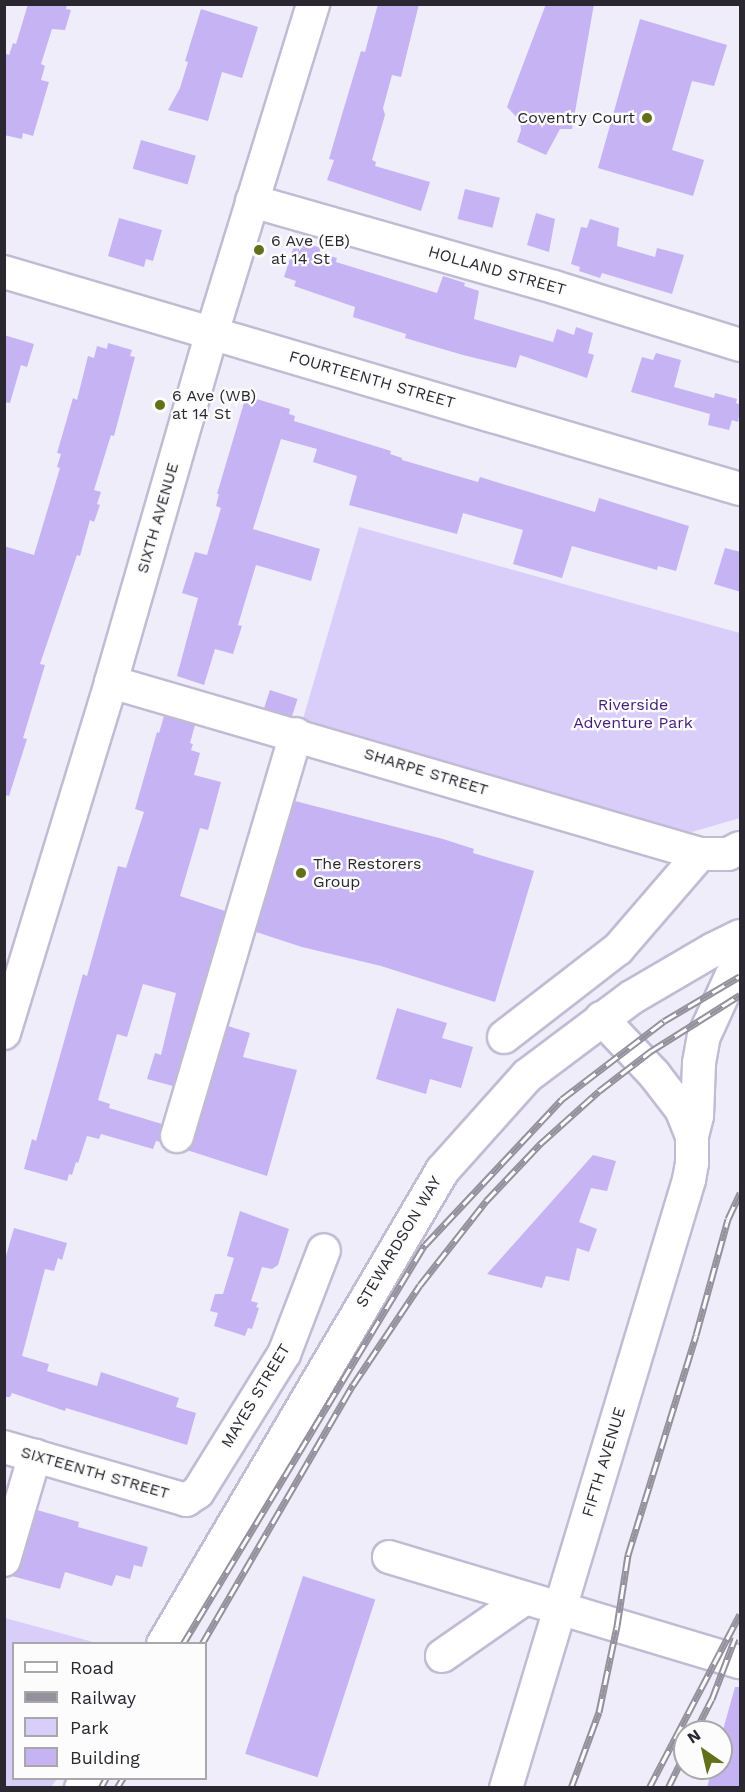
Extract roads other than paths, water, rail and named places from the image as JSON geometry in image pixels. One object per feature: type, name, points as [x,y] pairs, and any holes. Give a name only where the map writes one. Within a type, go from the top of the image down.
[{"type":"main road","name":"STEWARDSON WAY","points":[[164,1642],[442,1170],[527,1074],[601,1018],[682,967],[741,936]]},
{"type":"street","name":"SIXTH AVENUE","points":[[4,1033],[111,682],[212,333],[313,4]]},
{"type":"street","name":"HOLLAND STREET","points":[[252,201],[543,284],[741,345]]},
{"type":"street","name":"FOURTEENTH STREET","points":[[4,272],[741,489]]},
{"type":"street","name":"SHARPE STREET","points":[[111,682],[296,734],[700,854],[728,854],[741,848]]},
{"type":"street","points":[[177,1136],[296,734]]},
{"type":"street","points":[[504,1037],[618,949],[700,854]]},
{"type":"street","name":"FIFTH AVENUE","points":[[506,1788],[690,1180],[692,1136],[697,1116],[699,1064],[704,1036],[741,957]]},
{"type":"street","name":"FIFTH AVENUE","points":[[601,1018],[654,1074],[681,1109],[692,1136]]},
{"type":"street","name":"MAYES STREET","points":[[186,1500],[198,1492],[284,1353],[324,1250]]},
{"type":"street","name":"SIXTEENTH STREET","points":[[4,1447],[186,1500]]},
{"type":"street","points":[[4,1560],[35,1455]]},
{"type":"street","points":[[389,1557],[741,1662]]},
{"type":"street","points":[[442,1656],[524,1599]]},
{"type":"railway","points":[[184,1642],[425,1245],[562,1099],[664,1021],[740,976]]},
{"type":"railway","points":[[203,1642],[353,1385],[420,1285],[486,1201],[540,1144],[599,1091],[651,1051],[740,995]]},
{"type":"railway","points":[[571,1788],[599,1712],[617,1626],[628,1555],[696,1335],[728,1219],[740,1193]]},
{"type":"railway","points":[[649,1788],[740,1614]]},
{"type":"railway","points":[[701,1720],[712,1699],[735,1638]]},
{"type":"railway","points":[[668,1788],[673,1778]]},
{"type":"railway","points":[[101,1788],[105,1780]]},
{"type":"railway","points":[[117,1788],[122,1780]]},
{"type":"place","name":"Coventry Court","points":[[647,118]]},
{"type":"place","name":"6 Ave (EB) at 14 St","points":[[259,250]]},
{"type":"place","name":"6 Ave (WB) at 14 St","points":[[160,405]]},
{"type":"place","name":"The Restorers Group","points":[[301,873]]},
{"type":"park label","name":"Riverside Adventure Park","points":[[633,714]]}]
